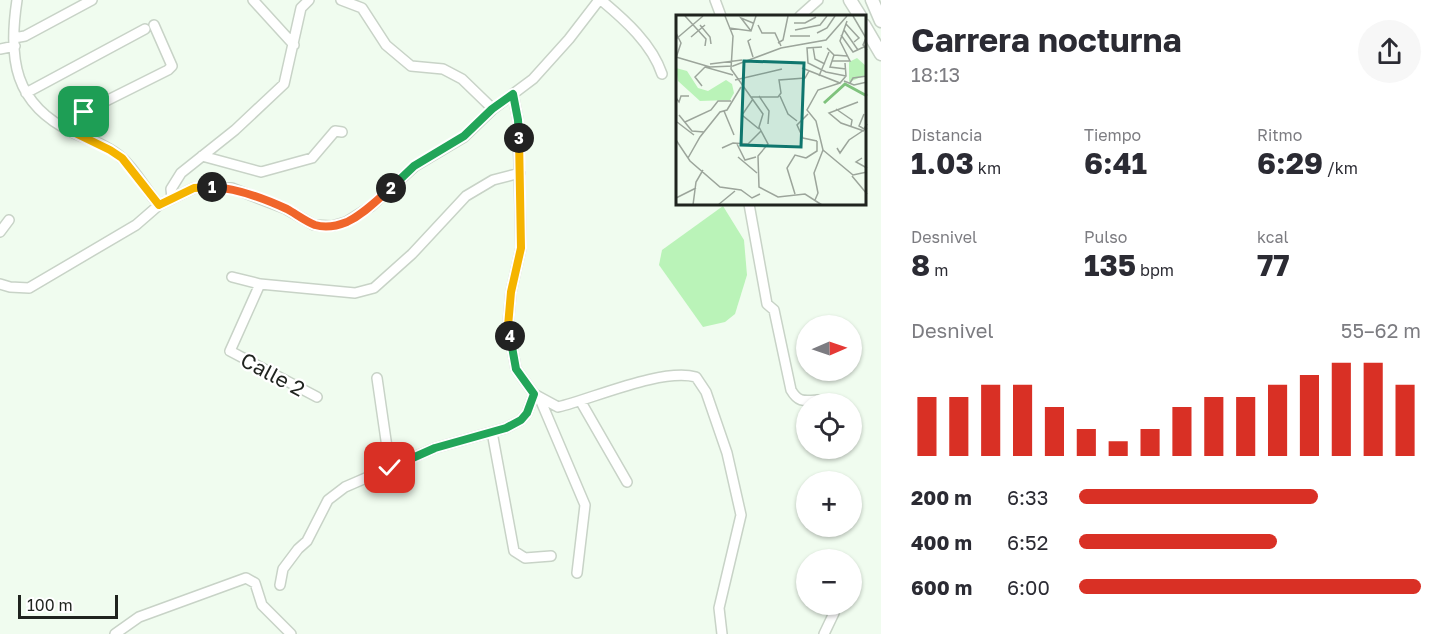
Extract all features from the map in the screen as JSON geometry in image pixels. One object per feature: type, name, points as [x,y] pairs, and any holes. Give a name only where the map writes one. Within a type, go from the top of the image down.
[{"type":"main road","points":[[850,0],[859,15]]},
{"type":"main road","points":[[872,0],[881,21]]},
{"type":"main road","points":[[866,28],[881,54]]},
{"type":"street","points":[[17,0],[14,23],[18,79],[32,103],[54,122],[122,158],[159,205]]},
{"type":"street","points":[[0,50],[92,0]]},
{"type":"street","points":[[253,0],[294,45]]},
{"type":"street","points":[[172,198],[171,189],[181,173],[235,130],[284,84],[301,8],[309,0]]},
{"type":"street","points":[[341,0],[362,8],[386,45],[411,66],[443,69],[462,79],[492,109]]},
{"type":"street","points":[[0,284],[29,288],[136,225],[159,205],[194,188],[232,188],[286,209],[314,225],[332,226],[352,219],[370,207],[414,166],[464,136],[492,109],[540,71],[600,0],[626,22],[657,58],[662,74]]},
{"type":"street","points":[[721,15],[716,0],[723,0]]},
{"type":"street","points":[[801,15],[818,0]]},
{"type":"street","points":[[26,93],[149,27],[172,66],[84,112],[69,130]]},
{"type":"street","points":[[513,94],[518,120],[521,248],[511,292],[508,326],[516,369],[537,397],[585,505],[577,573]]},
{"type":"street","points":[[202,156],[261,172],[305,161],[315,156],[335,131],[342,132]]},
{"type":"street","points":[[232,278],[260,284],[355,293],[374,288],[412,254],[466,196],[493,180],[520,173]]},
{"type":"street","points":[[749,206],[767,304],[774,310],[791,390],[796,399]]},
{"type":"street","points":[[0,232],[9,220]]},
{"type":"street","name":"Calle 2","points":[[260,284],[230,351],[317,397]]},
{"type":"street","points":[[537,397],[558,407],[644,382],[684,374],[696,377],[706,392],[727,453],[741,515],[719,608],[722,634]]},
{"type":"street","points":[[377,378],[390,468]]},
{"type":"street","points":[[279,585],[283,569],[307,541],[328,500],[345,487],[435,448],[492,432],[521,420],[537,397]]},
{"type":"street","points":[[581,402],[627,482]]},
{"type":"street","points":[[492,432],[514,551],[525,558],[551,556]]},
{"type":"street","points":[[115,634],[140,616],[246,578],[255,583],[262,605],[291,634]]},
{"type":"street","points":[[824,634],[833,615]]},
{"type":"green space","points":[[723,206],[744,240],[747,275],[735,314],[725,322],[703,327],[659,265],[662,250]]},
{"type":"route","points":[[84,112],[69,130],[122,158],[159,205],[194,188],[232,188],[286,209],[314,225],[332,226],[346,222],[370,207],[414,166],[464,136],[492,109],[513,94],[518,120],[521,248],[511,292],[508,326],[516,369],[534,394],[527,413],[521,420],[506,428],[435,448],[390,468]]}]
